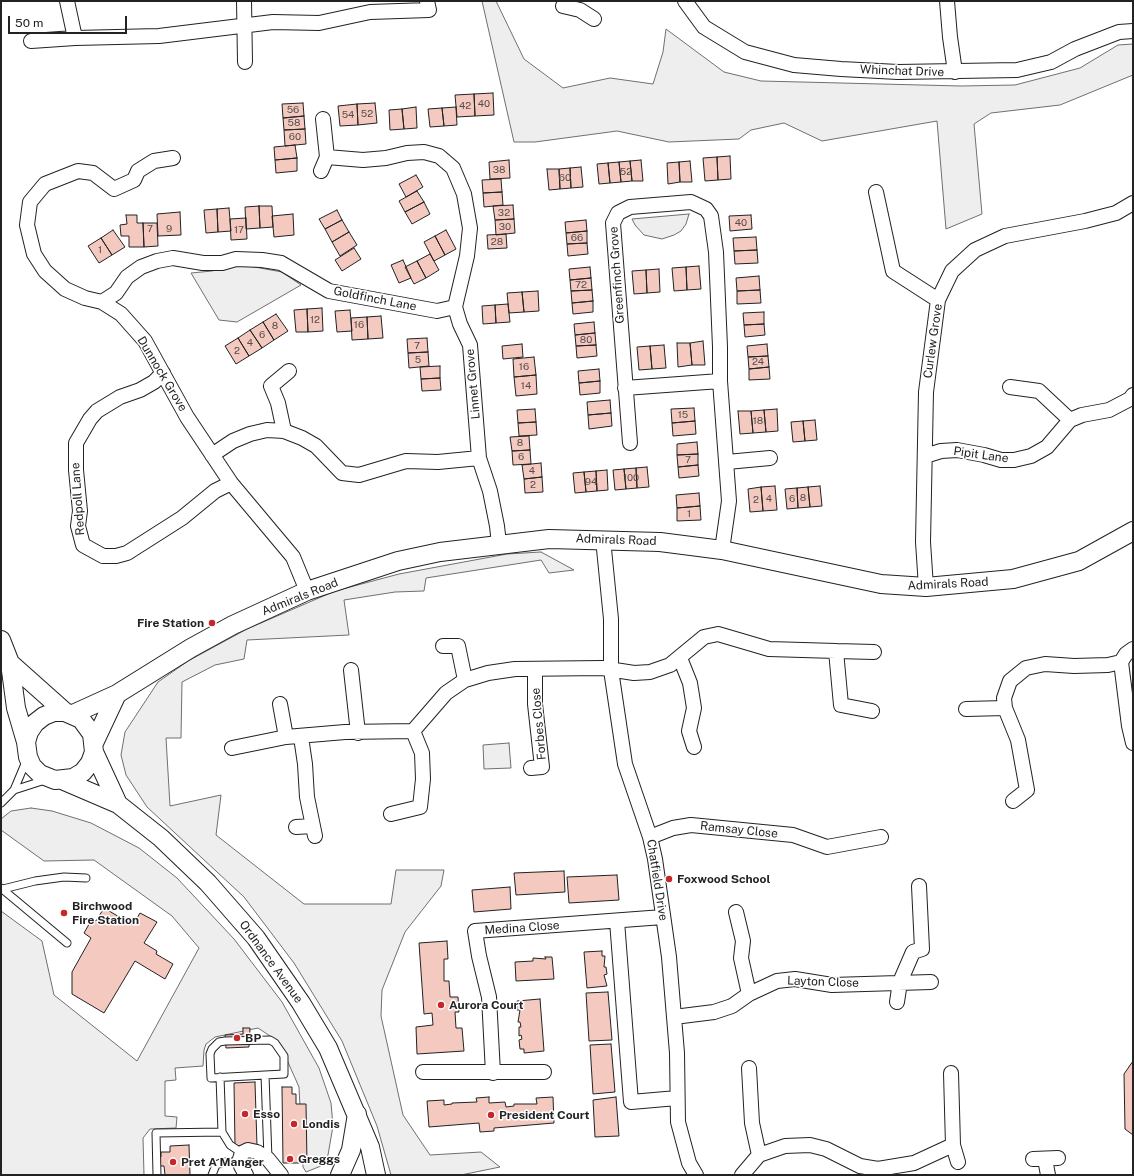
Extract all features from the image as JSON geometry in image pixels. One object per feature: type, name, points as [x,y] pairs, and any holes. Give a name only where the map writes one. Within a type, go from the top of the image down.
[{"type":"street","points":[[67,1],[75,38]]},
{"type":"street","points":[[244,1],[245,62]]},
{"type":"street","points":[[31,41],[75,38],[159,36],[273,22],[319,23],[370,12],[429,10],[427,1]]},
{"type":"street","name":"Whinchat Drive","points":[[685,1],[704,27],[745,52],[794,65],[898,72],[1017,70],[1051,62],[1074,49],[1119,32],[1133,31]]},
{"type":"street","points":[[947,1],[955,72]]},
{"type":"street","points":[[563,6],[580,5],[594,19]]},
{"type":"street","points":[[321,171],[327,157],[323,119]]},
{"type":"street","points":[[327,157],[363,160],[386,158],[407,153],[424,152],[439,156],[453,168],[464,194],[470,228],[467,256],[455,307]]},
{"type":"street","name":"Dunnock Grove","points":[[173,158],[154,160],[138,171],[134,180],[114,189],[93,173],[78,171],[45,184],[30,202],[27,225],[34,254],[44,271],[65,289],[85,298],[102,302],[121,314],[145,341],[187,417],[231,483],[293,557],[307,591]]},
{"type":"street","points":[[876,192],[893,271],[938,300]]},
{"type":"street","name":"Greenfinch Grove","points":[[630,443],[612,223],[618,213],[624,209],[658,204],[691,202],[706,208],[711,216],[718,276],[720,381],[727,462],[729,512],[722,550]]},
{"type":"street","name":"Curlew Grove","points":[[926,587],[923,542],[926,392],[938,300],[952,271],[975,250],[1005,236],[1086,222],[1116,213],[1133,203]]},
{"type":"street","name":"Goldfinch Lane","points":[[102,302],[116,293],[127,277],[141,267],[157,261],[173,258],[222,263],[236,259],[262,260],[281,263],[329,290],[437,310],[455,307]]},
{"type":"street","name":"Linnet Grove","points":[[455,307],[460,324],[470,345],[479,458],[490,491],[499,544]]},
{"type":"street","points":[[284,431],[278,403],[271,386],[289,371]]},
{"type":"street","name":"Redpoll Lane","points":[[164,373],[154,382],[140,390],[120,397],[97,412],[90,419],[76,443],[76,470],[80,511],[78,526],[83,545],[103,556],[116,556],[127,553],[182,518],[214,491],[231,483]]},
{"type":"street","points":[[625,388],[720,381]]},
{"type":"street","points":[[1010,387],[1039,391],[1070,420],[1082,415],[1109,410],[1130,399],[1133,395]]},
{"type":"street","name":"Pipit Lane","points":[[925,456],[941,451],[957,450],[1001,460],[1014,460],[1031,456],[1047,447],[1070,420]]},
{"type":"street","points":[[212,455],[233,441],[250,434],[267,430],[284,431],[302,438],[316,446],[342,473],[359,475],[406,461],[438,462],[479,458]]},
{"type":"street","points":[[727,462],[770,458]]},
{"type":"street","name":"Admirals Road","points":[[69,713],[117,694],[198,644],[233,625],[307,591],[398,561],[440,552],[549,539],[603,539],[660,542],[722,550],[881,584],[926,587],[1013,579],[1079,561],[1133,532]]},
{"type":"street","name":"Chatfield Drive","points":[[603,539],[611,619],[611,670],[625,764],[650,837],[655,858],[674,1017],[677,1053],[678,1122],[689,1163],[696,1175]]},
{"type":"street","name":"Forbes Close","points":[[413,731],[446,693],[465,680],[488,673],[515,669],[535,670],[602,668],[634,673],[650,672],[670,665],[704,637],[718,634],[770,649],[874,652]]},
{"type":"street","points":[[1,640],[10,662],[16,708],[27,750],[32,766],[40,774],[55,779],[73,778],[83,772],[90,763],[94,748],[117,694]]},
{"type":"street","points":[[443,646],[458,646],[465,680]]},
{"type":"street","points":[[1133,649],[1126,654],[1121,662],[1129,726],[1133,743]]},
{"type":"street","points":[[836,651],[841,705],[872,711]]},
{"type":"street","points":[[680,658],[690,683],[694,708],[689,731],[694,748]]},
{"type":"street","points":[[10,662],[69,713],[88,726],[94,748]]},
{"type":"street","points":[[1013,802],[1027,790],[1018,740],[1005,708],[1004,698],[1010,681],[1026,668],[1045,664],[1074,666],[1108,665],[1121,662]]},
{"type":"street","points":[[351,670],[358,733]]},
{"type":"street","name":"Forbes Close","points":[[531,768],[542,767],[535,704],[535,670]]},
{"type":"street","points":[[280,704],[286,737]]},
{"type":"street","points":[[966,709],[1005,708]]},
{"type":"street","points":[[27,750],[29,732],[35,723],[44,716],[54,712],[69,713]]},
{"type":"street","points":[[232,748],[286,737],[413,731],[422,753],[423,780],[420,807],[392,814]]},
{"type":"street","points":[[296,827],[314,831],[307,797],[305,764],[300,737]]},
{"type":"street","name":"Ordnance Avenue","points":[[94,748],[118,804]]},
{"type":"street","name":"Ordnance Avenue","points":[[55,779],[118,804],[161,838],[208,883],[256,938],[301,1003],[328,1048],[357,1112],[370,1147],[376,1175]]},
{"type":"street","name":"Ramsay Close","points":[[650,837],[673,828],[691,825],[793,835],[827,853],[881,838]]},
{"type":"street","points":[[897,1002],[900,982],[913,952],[922,949],[919,886]]},
{"type":"street","points":[[736,912],[743,941],[741,958],[749,994]]},
{"type":"street","name":"Medina Close","points":[[493,1073],[489,997],[479,956],[475,931],[617,922],[663,917]]},
{"type":"street","points":[[617,922],[631,1102],[677,1098]]},
{"type":"street","name":"Layton Close","points":[[674,1017],[714,1012],[732,1006],[749,994],[777,981],[795,979],[832,985],[931,982]]},
{"type":"street","points":[[749,1068],[752,1123],[759,1155]]},
{"type":"street","points":[[423,1072],[544,1072]]},
{"type":"street","points":[[951,1073],[953,1145],[958,1162]]},
{"type":"street","points":[[340,1175],[351,1150],[357,1112]]},
{"type":"street","points":[[742,1175],[759,1155],[785,1146],[810,1145],[826,1149],[860,1166],[878,1169],[914,1163],[953,1145]]},
{"type":"street","points":[[243,1165],[248,1150],[257,1152],[268,1159],[282,1175]]},
{"type":"street","points":[[1045,1159],[1048,1175]]},
{"type":"lane","points":[[1,803],[14,790],[27,750]]},
{"type":"lane","points":[[14,790],[55,779]]},
{"type":"lane","points":[[2,889],[64,877],[86,878]]},
{"type":"lane","points":[[2,889],[67,943]]},
{"type":"lane","points":[[270,1040],[275,1043],[284,1056],[284,1074],[220,1077],[211,1078],[210,1054],[214,1045],[225,1041],[270,1040]]},
{"type":"lane","points":[[265,1075],[268,1159]]},
{"type":"lane","points":[[220,1077],[222,1132],[243,1165]]},
{"type":"lane","points":[[156,1175],[156,1133],[222,1132]]},
{"type":"lane","points":[[212,1175],[216,1165],[223,1162],[233,1162],[243,1165]]},
{"type":"shaded area","points":[[482,1],[496,1],[524,59],[563,88],[610,78],[653,84],[663,52],[666,29],[724,72],[761,81],[961,86],[1015,85],[1080,68],[1118,45],[1133,44],[1133,75],[1060,105],[991,113],[974,124],[982,214],[946,229],[937,121],[822,141],[784,123],[751,130],[739,139],[669,142],[617,131],[535,142],[514,142]]},
{"type":"shaded area","points":[[689,214],[686,224],[681,231],[662,239],[644,235],[632,219]]},
{"type":"shaded area","points":[[238,264],[282,272],[301,285],[237,322],[219,320],[191,273],[212,271]]},
{"type":"shaded area","points":[[541,552],[574,570],[549,573],[541,560],[426,578],[424,591],[395,592],[344,600],[349,635],[247,640],[244,659],[215,665],[182,682],[181,738],[166,738],[170,806],[221,795],[216,835],[304,904],[391,904],[396,870],[444,870],[441,886],[405,932],[382,990],[381,1016],[403,1115],[430,1155],[481,1152],[500,1167],[461,1175],[391,1175],[377,1126],[342,1041],[294,963],[244,897],[147,807],[126,775],[121,755],[125,732],[158,682],[188,661],[247,629],[335,591],[399,574],[507,554]]},
{"type":"shaded area","points":[[509,743],[511,768],[484,769],[483,745]]},
{"type":"shaded area","points":[[31,808],[52,811],[91,823],[139,848],[177,878],[234,939],[282,1002],[319,1068],[331,1103],[333,1126],[328,1155],[321,1166],[306,1172],[303,1167],[299,1087],[279,1042],[258,1028],[215,1037],[206,1044],[203,1066],[175,1068],[176,1080],[165,1081],[165,1116],[177,1117],[176,1128],[150,1129],[143,1138],[144,1175],[1,1175],[1,911],[42,941],[54,995],[137,1061],[199,948],[172,916],[94,860],[44,861],[1,830],[1,819],[11,811]]},
{"type":"building","points":[[493,93],[494,115],[475,116],[474,94]]},
{"type":"building","points":[[474,94],[475,116],[457,117],[455,95]]},
{"type":"building","points":[[303,103],[304,116],[283,118],[282,104]]},
{"type":"building","points":[[375,103],[377,123],[358,125],[357,104]]},
{"type":"building","points":[[357,104],[358,125],[340,126],[338,106]]},
{"type":"building","points":[[416,107],[417,128],[404,129],[402,109]]},
{"type":"building","points":[[456,107],[457,125],[444,126],[442,108]]},
{"type":"building","points":[[442,108],[444,126],[430,127],[428,109]]},
{"type":"building","points":[[402,109],[404,129],[390,130],[389,110]]},
{"type":"building","points":[[304,116],[305,129],[284,130],[283,118]]},
{"type":"building","points":[[305,129],[306,144],[285,146],[284,130]]},
{"type":"building","points":[[295,145],[297,158],[275,160],[274,147]]},
{"type":"building","points":[[730,156],[731,179],[718,180],[717,157]]},
{"type":"building","points":[[717,157],[718,180],[705,181],[703,158]]},
{"type":"building","points":[[297,158],[297,171],[276,173],[275,160]]},
{"type":"building","points":[[509,160],[510,178],[490,179],[489,162]]},
{"type":"building","points":[[641,160],[643,181],[632,181],[630,161]]},
{"type":"building","points":[[630,161],[632,181],[621,182],[619,162]]},
{"type":"building","points":[[690,161],[692,182],[680,182],[679,162]]},
{"type":"building","points":[[619,162],[621,182],[610,183],[608,163]]},
{"type":"building","points":[[679,162],[680,182],[668,184],[667,163]]},
{"type":"building","points":[[608,163],[610,183],[599,184],[597,164]]},
{"type":"building","points":[[581,167],[583,187],[571,188],[570,168]]},
{"type":"building","points":[[570,168],[571,188],[560,189],[559,169]]},
{"type":"building","points":[[547,169],[559,169],[560,189],[549,190]]},
{"type":"building","points":[[416,175],[423,187],[406,197],[399,184]]},
{"type":"building","points":[[501,179],[502,192],[483,193],[482,180]]},
{"type":"building","points":[[417,191],[424,202],[405,212],[399,201]]},
{"type":"building","points":[[502,192],[503,205],[484,207],[483,193]]},
{"type":"building","points":[[424,202],[430,214],[412,224],[405,212]]},
{"type":"building","points":[[513,205],[514,219],[495,220],[493,206]]},
{"type":"building","points":[[259,206],[272,206],[273,227],[260,228]]},
{"type":"building","points":[[259,206],[260,228],[246,229],[245,207]]},
{"type":"building","points":[[229,208],[231,231],[218,232],[217,209]]},
{"type":"building","points":[[217,209],[218,232],[206,233],[204,210]]},
{"type":"building","points":[[337,210],[342,220],[325,229],[319,219]]},
{"type":"building","points":[[180,212],[181,235],[158,236],[157,214]]},
{"type":"building","points":[[293,214],[294,235],[274,237],[272,216]]},
{"type":"building","points":[[126,215],[137,215],[137,223],[143,223],[144,247],[129,247],[129,236],[121,236],[120,225],[127,224]]},
{"type":"building","points":[[751,215],[752,229],[730,231],[729,216]]},
{"type":"building","points":[[246,218],[247,239],[231,240],[230,219]]},
{"type":"building","points":[[514,219],[515,233],[496,235],[495,220]]},
{"type":"building","points":[[342,220],[349,232],[332,242],[325,229]]},
{"type":"building","points":[[586,220],[587,231],[566,233],[565,222]]},
{"type":"building","points":[[143,223],[157,223],[158,246],[144,247]]},
{"type":"building","points":[[113,230],[125,247],[112,255],[101,238]]},
{"type":"building","points":[[446,230],[456,249],[445,255],[435,236]]},
{"type":"building","points":[[587,231],[587,243],[567,244],[566,233]]},
{"type":"building","points":[[349,232],[357,245],[340,256],[332,242]]},
{"type":"building","points":[[506,234],[507,248],[488,249],[487,235]]},
{"type":"building","points":[[435,236],[445,255],[434,261],[424,242]]},
{"type":"building","points":[[756,237],[757,250],[734,251],[733,238]]},
{"type":"building","points":[[101,238],[112,255],[99,263],[88,246]]},
{"type":"building","points":[[587,243],[588,254],[568,256],[567,244]]},
{"type":"building","points":[[354,248],[361,259],[342,271],[335,260]]},
{"type":"building","points":[[757,250],[758,263],[735,264],[734,251]]},
{"type":"building","points":[[430,254],[439,270],[426,278],[417,261]]},
{"type":"building","points":[[403,260],[411,278],[399,283],[391,265]]},
{"type":"building","points":[[417,261],[426,278],[414,284],[405,267]]},
{"type":"building","points":[[699,266],[701,289],[687,290],[686,267]]},
{"type":"building","points":[[590,267],[591,278],[570,280],[569,269]]},
{"type":"building","points":[[686,267],[687,290],[674,291],[672,268]]},
{"type":"building","points":[[659,269],[660,292],[647,293],[646,270]]},
{"type":"building","points":[[646,270],[647,293],[634,294],[632,271]]},
{"type":"building","points":[[759,276],[760,290],[737,291],[736,278]]},
{"type":"building","points":[[591,278],[592,290],[571,291],[570,280]]},
{"type":"building","points":[[592,290],[593,301],[572,303],[571,291]]},
{"type":"building","points":[[760,290],[761,303],[737,304],[737,291]]},
{"type":"building","points":[[538,291],[539,311],[524,312],[522,292]]},
{"type":"building","points":[[522,292],[524,312],[509,313],[507,293]]},
{"type":"building","points":[[593,301],[593,312],[573,314],[572,303]]},
{"type":"building","points":[[508,304],[510,322],[496,323],[495,305]]},
{"type":"building","points":[[495,305],[496,323],[483,324],[482,306]]},
{"type":"building","points":[[322,308],[323,331],[308,332],[307,309]]},
{"type":"building","points":[[307,309],[308,332],[296,332],[294,310]]},
{"type":"building","points":[[350,310],[352,331],[337,332],[335,311]]},
{"type":"building","points":[[764,312],[764,324],[744,325],[743,313]]},
{"type":"building","points":[[276,314],[288,331],[274,340],[263,322]]},
{"type":"building","points":[[381,316],[383,338],[368,339],[367,317]]},
{"type":"building","points":[[367,317],[368,339],[352,340],[351,318]]},
{"type":"building","points":[[263,322],[274,340],[262,348],[250,330]]},
{"type":"building","points":[[594,322],[595,333],[575,335],[574,324]]},
{"type":"building","points":[[764,324],[765,335],[745,337],[744,325]]},
{"type":"building","points":[[250,330],[262,348],[249,356],[238,338]]},
{"type":"building","points":[[595,333],[596,345],[576,346],[575,335]]},
{"type":"building","points":[[238,338],[249,356],[236,364],[225,346]]},
{"type":"building","points":[[427,338],[428,352],[408,353],[407,339]]},
{"type":"building","points":[[703,341],[705,365],[692,365],[690,343]]},
{"type":"building","points":[[677,343],[690,343],[692,365],[678,367]]},
{"type":"building","points":[[522,344],[523,357],[503,359],[502,346]]},
{"type":"building","points":[[767,344],[768,356],[748,357],[747,346]]},
{"type":"building","points":[[596,345],[597,356],[577,358],[576,346]]},
{"type":"building","points":[[664,345],[666,368],[652,369],[650,346]]},
{"type":"building","points":[[650,346],[652,369],[639,370],[637,347]]},
{"type":"building","points":[[428,352],[429,366],[409,368],[408,353]]},
{"type":"building","points":[[768,356],[769,367],[749,369],[748,357]]},
{"type":"building","points":[[534,357],[536,375],[514,377],[513,359]]},
{"type":"building","points":[[440,366],[440,378],[421,379],[420,367]]},
{"type":"building","points":[[769,367],[770,379],[749,380],[749,369]]},
{"type":"building","points":[[599,369],[600,381],[579,383],[578,371]]},
{"type":"building","points":[[536,375],[537,394],[516,396],[514,377]]},
{"type":"building","points":[[440,378],[441,390],[422,391],[421,379]]},
{"type":"building","points":[[600,381],[600,393],[580,395],[579,383]]},
{"type":"building","points":[[610,400],[611,413],[588,415],[587,402]]},
{"type":"building","points":[[694,408],[695,421],[672,423],[671,409]]},
{"type":"building","points":[[535,409],[536,422],[518,423],[517,410]]},
{"type":"building","points":[[777,409],[778,431],[766,432],[764,410]]},
{"type":"building","points":[[764,410],[766,432],[753,433],[751,411]]},
{"type":"building","points":[[738,411],[751,411],[753,433],[740,434]]},
{"type":"building","points":[[611,413],[612,426],[589,429],[588,415]]},
{"type":"building","points":[[815,420],[817,440],[805,441],[803,421]]},
{"type":"building","points":[[695,421],[696,434],[673,436],[672,423]]},
{"type":"building","points":[[803,421],[805,441],[793,442],[791,422]]},
{"type":"building","points":[[536,422],[537,435],[519,436],[518,423]]},
{"type":"building","points":[[529,436],[530,450],[512,451],[510,437]]},
{"type":"building","points":[[697,442],[698,454],[677,455],[677,444]]},
{"type":"building","points":[[530,450],[531,464],[513,465],[512,451]]},
{"type":"building","points":[[698,454],[698,465],[678,467],[677,455]]},
{"type":"building","points":[[541,463],[542,477],[524,479],[522,465]]},
{"type":"building","points":[[698,465],[699,476],[679,478],[678,467]]},
{"type":"building","points":[[647,467],[649,487],[637,488],[636,468]]},
{"type":"building","points":[[636,468],[637,488],[626,489],[624,469]]},
{"type":"building","points":[[624,469],[626,489],[615,490],[613,470]]},
{"type":"building","points":[[607,470],[608,490],[597,491],[596,471]]},
{"type":"building","points":[[596,471],[597,491],[586,492],[584,472]]},
{"type":"building","points":[[584,472],[586,492],[575,493],[573,473]]},
{"type":"building","points":[[542,477],[543,492],[525,493],[524,479]]},
{"type":"building","points":[[775,486],[777,510],[763,511],[761,487]]},
{"type":"building","points":[[820,486],[822,506],[810,507],[808,487]]},
{"type":"building","points":[[761,487],[763,511],[750,512],[748,489]]},
{"type":"building","points":[[808,487],[810,507],[798,508],[797,488]]},
{"type":"building","points":[[797,488],[798,508],[787,509],[785,489]]},
{"type":"building","points":[[699,493],[700,506],[677,508],[676,495]]},
{"type":"building","points":[[700,506],[701,520],[677,521],[677,508]]},
{"type":"building","points":[[564,871],[565,892],[516,895],[514,873]]},
{"type":"building","points":[[617,875],[619,900],[569,903],[567,877]]},
{"type":"building","points":[[510,887],[511,909],[474,912],[472,890]]},
{"type":"building","points":[[104,908],[133,925],[140,913],[157,922],[144,943],[157,951],[156,954],[173,964],[165,979],[135,961],[104,1013],[72,994],[72,972],[91,938],[84,933],[92,919],[96,921]]},
{"type":"building","name":"Aurora Court","points":[[447,941],[448,959],[444,959],[444,981],[449,981],[450,997],[458,997],[459,1012],[455,1012],[456,1028],[462,1028],[464,1051],[417,1054],[416,1027],[433,1025],[432,1013],[424,1014],[419,943]]},
{"type":"building","points":[[602,951],[602,956],[605,956],[604,967],[606,967],[607,974],[604,975],[607,986],[587,988],[584,952]]},
{"type":"building","points":[[545,957],[552,957],[554,979],[516,981],[515,962],[533,961],[533,958],[546,959]]},
{"type":"building","points":[[608,992],[612,1040],[589,1041],[586,993]]},
{"type":"building","points":[[540,999],[544,1051],[524,1053],[524,1049],[520,1049],[519,1040],[522,1039],[521,1035],[519,1036],[519,1027],[521,1027],[520,1022],[518,1022],[520,1010],[517,1010],[517,1001]]},
{"type":"building","name":"BP","points":[[243,1028],[250,1028],[249,1047],[226,1048],[225,1035],[243,1034]]},
{"type":"building","points":[[611,1044],[615,1092],[593,1094],[590,1045]]},
{"type":"building","points":[[1133,1061],[1133,1135],[1125,1129],[1124,1074]]},
{"type":"building","name":"Esso","points":[[255,1082],[257,1146],[235,1146],[234,1083]]},
{"type":"building","name":"Londis","points":[[282,1087],[292,1087],[292,1094],[296,1094],[296,1104],[306,1104],[307,1163],[283,1163]]},
{"type":"building","name":"President Court","points":[[489,1097],[489,1103],[505,1102],[506,1107],[514,1106],[514,1104],[537,1104],[536,1098],[553,1097],[554,1123],[494,1128],[494,1131],[480,1132],[479,1123],[429,1127],[427,1101],[444,1100],[444,1105],[452,1103],[477,1102],[476,1098]]},
{"type":"building","points":[[616,1097],[619,1136],[595,1137],[593,1100]]},
{"type":"building","name":"Pret A Manger","points":[[189,1145],[190,1175],[165,1175],[164,1166],[157,1166],[157,1157],[161,1157],[161,1152],[170,1152],[170,1146]]},
{"type":"place","name":"Fire Station","points":[[212,623]]},
{"type":"place","name":"Foxwood School","points":[[669,879]]},
{"type":"place","name":"Birchwood Fire Station","points":[[64,913]]},
{"type":"place","name":"Aurora Court","points":[[441,1005]]},
{"type":"place","name":"BP","points":[[237,1038]]},
{"type":"place","name":"Esso","points":[[245,1114]]},
{"type":"place","name":"President Court","points":[[491,1115]]},
{"type":"place","name":"Londis","points":[[294,1124]]},
{"type":"place","name":"Greggs","points":[[290,1159]]},
{"type":"place","name":"Pret A Manger","points":[[173,1162]]}]
